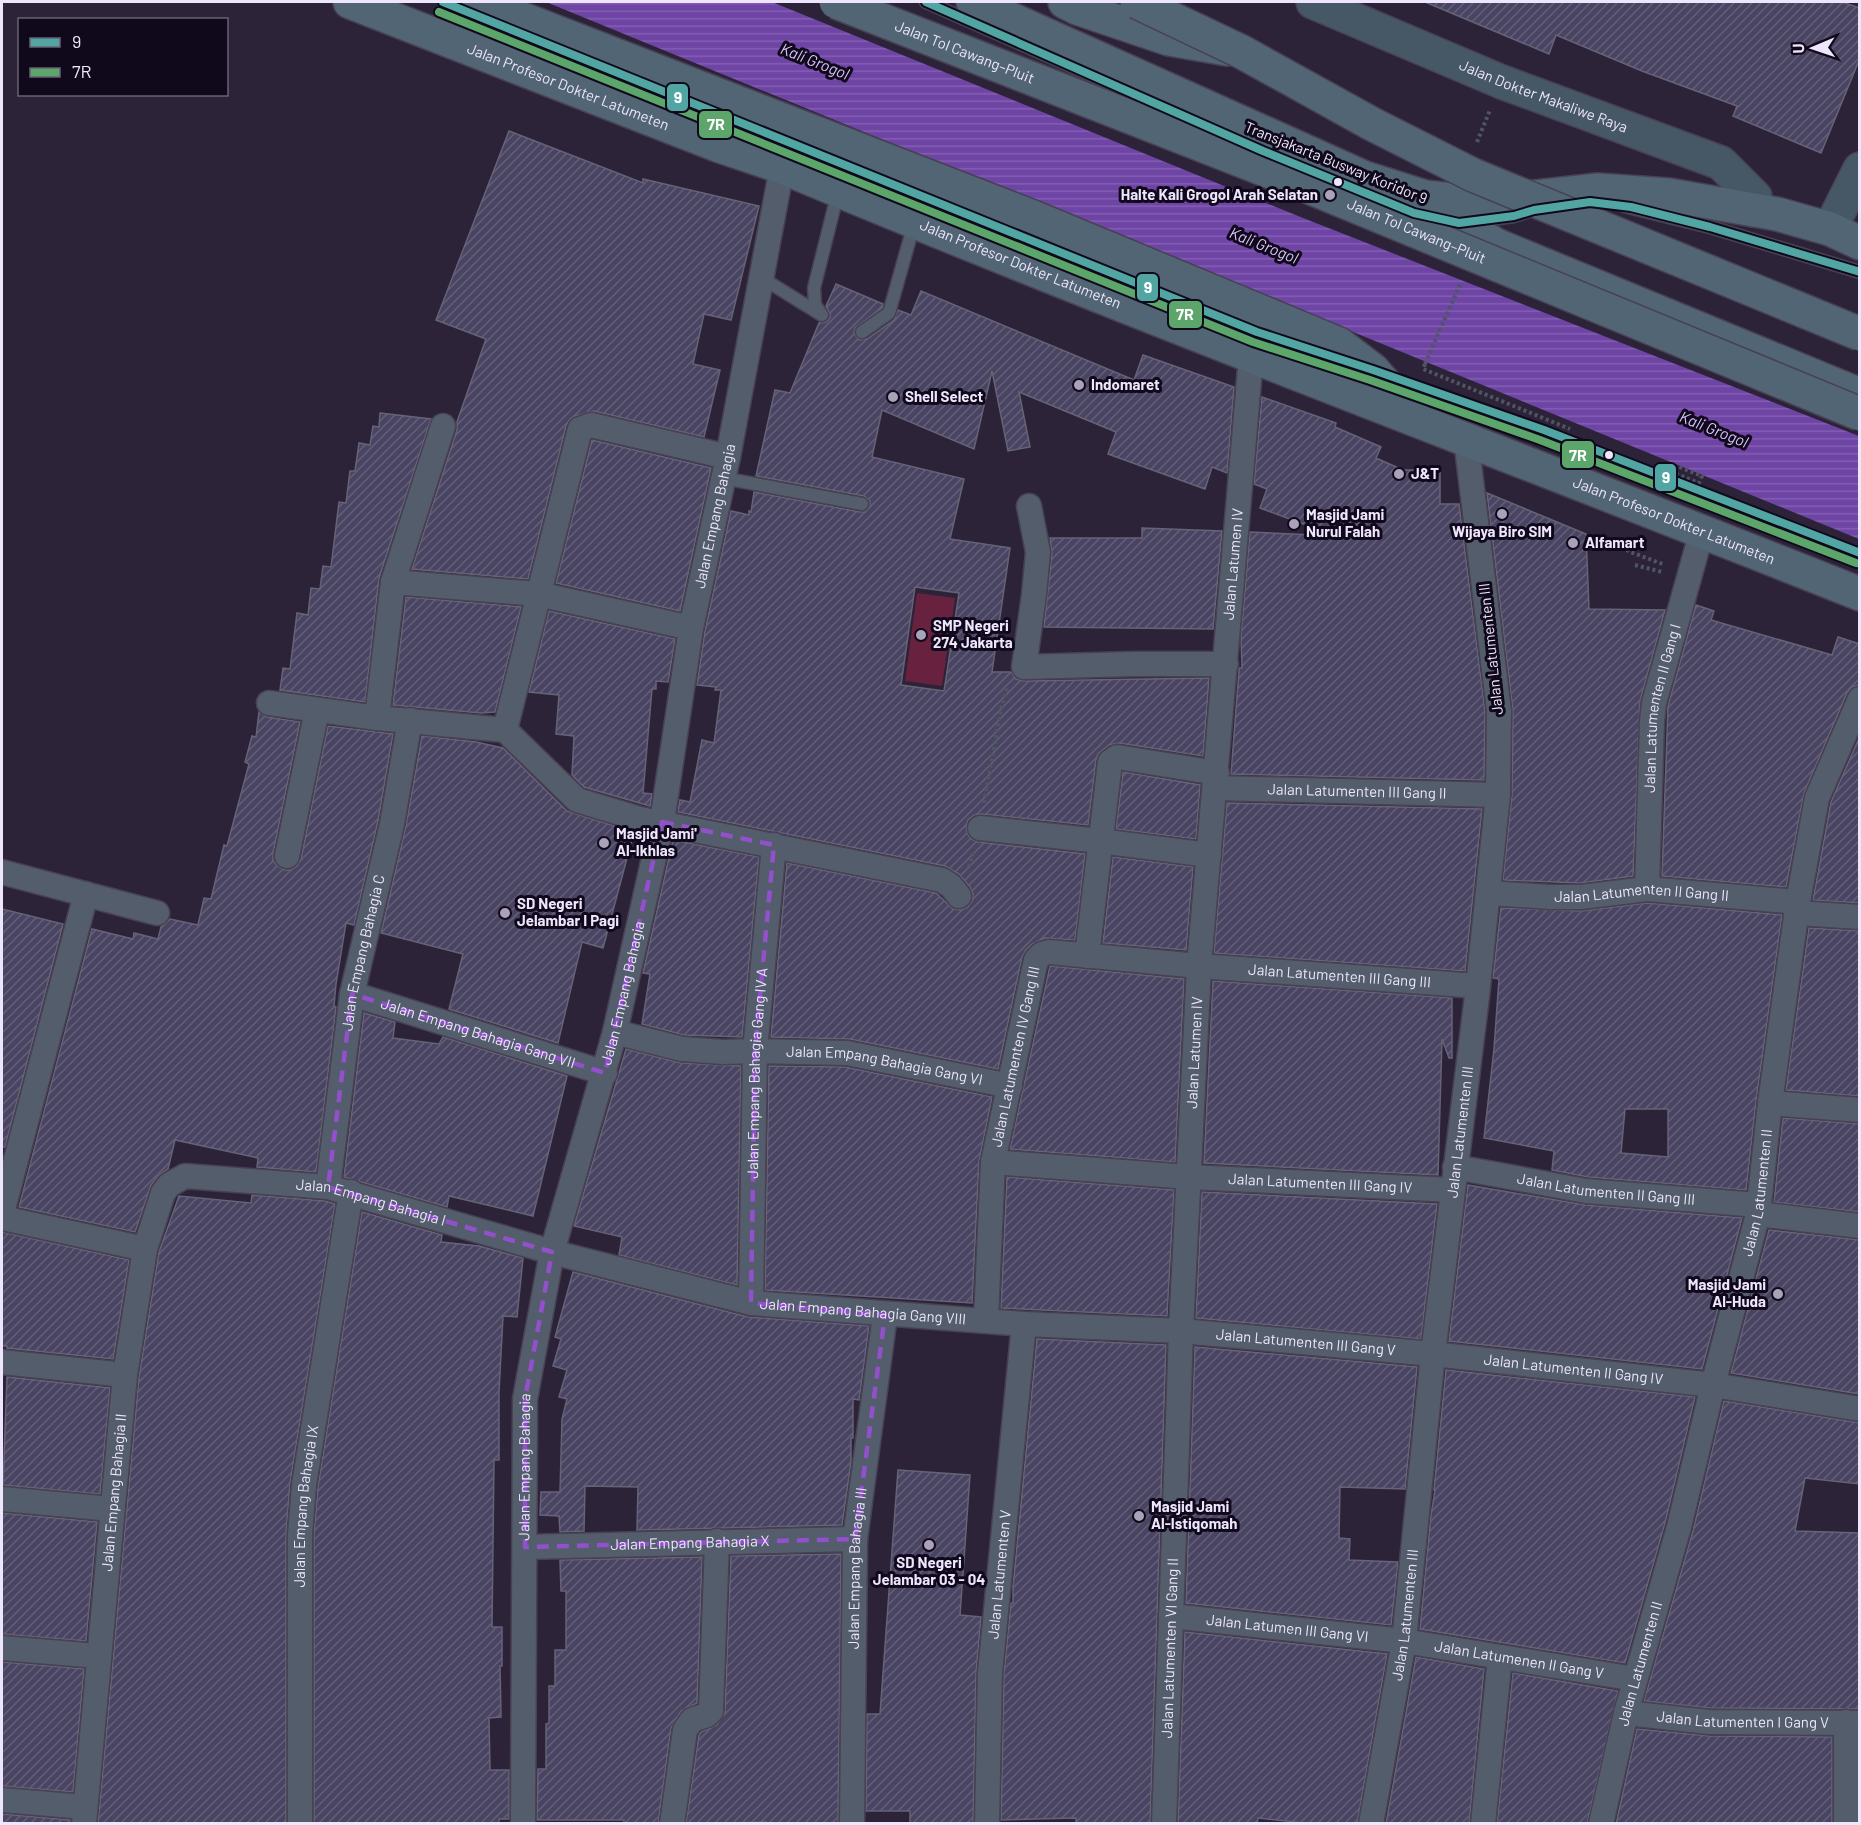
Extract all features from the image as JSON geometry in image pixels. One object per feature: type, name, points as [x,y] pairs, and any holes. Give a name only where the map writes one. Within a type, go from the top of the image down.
[{"type":"highway","name":"Jalan Profesor Dokter Latumeten","points":[[350,2],[717,145],[782,167],[1251,357],[1860,594]]},
{"type":"highway","points":[[479,2],[1034,217],[1339,344],[1373,370],[1417,421]]},
{"type":"highway","name":"Jalan Tol Cawang–Pluit","points":[[836,2],[1299,183],[1860,414]]},
{"type":"highway","points":[[973,2],[1365,178],[1425,197],[1479,203],[1598,190],[1669,195],[1777,214],[1830,229],[1860,243]]},
{"type":"highway","points":[[1065,2],[1169,39],[1242,52]]},
{"type":"highway","points":[[1137,2],[1242,52],[1372,124],[1473,175],[1860,334]]},
{"type":"highway","points":[[1425,197],[1459,223],[1496,245],[1860,395]]},
{"type":"street","name":"Jalan Dokter Makaliwe Raya","points":[[1313,2],[1502,82],[1721,163],[1755,197],[1754,210]]},
{"type":"street","name":"Jalan Empang Bahagia","points":[[523,1824],[525,1399],[552,1252],[605,1073],[662,822],[691,628],[726,468],[782,167]]},
{"type":"street","points":[[1830,229],[1860,169]]},
{"type":"street","name":"Jalan Latumen IV","points":[[1181,1331],[1199,966],[1251,357]]},
{"type":"street","points":[[506,730],[580,429],[591,425],[726,468]]},
{"type":"street","points":[[377,718],[393,582],[443,426]]},
{"type":"street","name":"Jalan Latumenten III","points":[[1371,1824],[1404,1641],[1433,1354],[1478,986],[1498,795],[1499,711],[1466,439]]},
{"type":"street","points":[[1029,506],[1038,552],[1024,667],[1226,664]]},
{"type":"street","name":"Jalan Latumenten II Gang I","points":[[1647,889],[1654,703],[1702,531]]},
{"type":"street","points":[[393,582],[538,594],[691,628]]},
{"type":"street","name":"Jalan Latumenten II","points":[[1601,1824],[1626,1713],[1679,1527],[1758,1209],[1770,1102],[1798,907],[1817,798],[1860,699]]},
{"type":"street","points":[[269,703],[377,718],[506,730],[577,800],[640,819],[942,880],[955,891]]},
{"type":"street","points":[[287,856],[317,710]]},
{"type":"street","name":"Jalan Empang Bahagia C","points":[[328,1187],[352,994],[392,824],[410,720]]},
{"type":"street","points":[[1087,956],[1110,762],[1117,757],[1216,780]]},
{"type":"street","name":"Jalan Latumenten III Gang II","points":[[1216,780],[1498,795]]},
{"type":"street","points":[[980,828],[1209,855]]},
{"type":"street","name":"Jalan Empang Bahagia Gang IV A","points":[[751,1303],[755,1051],[774,845]]},
{"type":"street","points":[[2,872],[157,913]]},
{"type":"street","name":"Jalan Latumenten II Gang II","points":[[1488,892],[1581,897],[1647,889],[1798,907],[1860,917]]},
{"type":"street","points":[[2,1213],[86,894]]},
{"type":"street","name":"Jalan Latumenten IV Gang III","points":[[986,1320],[993,1162],[1036,960],[1042,954],[1049,952],[1199,966]]},
{"type":"street","name":"Jalan Latumenten III Gang III","points":[[1199,966],[1478,986]]},
{"type":"street","name":"Jalan Empang Bahagia Gang VII","points":[[352,994],[605,1073]]},
{"type":"street","name":"Jalan Empang Bahagia Gang VI","points":[[615,1032],[682,1049],[723,1052],[847,1053],[1010,1086]]},
{"type":"street","points":[[1770,1102],[1860,1110]]},
{"type":"street","name":"Jalan Latumenten III Gang IV","points":[[993,1162],[1189,1177],[1454,1179]]},
{"type":"street","name":"Jalan Empang Bahagia I","points":[[185,1176],[328,1187],[552,1252]]},
{"type":"street","name":"Jalan Empang Bahagia II","points":[[85,1815],[124,1375],[145,1249],[163,1193],[169,1185],[185,1176]]},
{"type":"street","name":"Jalan Latumenten II Gang III","points":[[1454,1179],[1758,1209],[1860,1226]]},
{"type":"street","name":"Jalan Empang Bahagia IX","points":[[300,1824],[300,1534],[302,1504],[351,1192]]},
{"type":"street","points":[[2,1218],[145,1249]]},
{"type":"street","name":"Jalan Empang Bahagia Gang VIII","points":[[552,1252],[751,1303],[1024,1324],[1181,1331]]},
{"type":"street","name":"Jalan Empang Bahagia III","points":[[852,1824],[855,1539],[885,1314]]},
{"type":"street","name":"Jalan Latumenten V","points":[[987,1824],[990,1673],[1024,1324]]},
{"type":"street","name":"Jalan Latumenten III Gang V","points":[[1181,1331],[1433,1354]]},
{"type":"street","name":"Jalan Latumenten VI Gang II","points":[[1164,1824],[1181,1331]]},
{"type":"street","name":"Jalan Latumenten II Gang IV","points":[[1433,1354],[1713,1385],[1860,1409]]},
{"type":"street","points":[[2,1362],[124,1375]]},
{"type":"street","points":[[2,1499],[112,1509]]},
{"type":"street","name":"Jalan Empang Bahagia X","points":[[525,1547],[855,1539]]},
{"type":"street","points":[[672,1824],[685,1730],[693,1720],[711,1711],[717,1541]]},
{"type":"street","name":"Jalan Latumen III Gang VI","points":[[1171,1616],[1404,1641]]},
{"type":"street","name":"Jalan Latumenen II Gang V","points":[[1404,1641],[1635,1679]]},
{"type":"street","points":[[2,1648],[98,1656]]},
{"type":"street","points":[[1483,1824],[1500,1657]]},
{"type":"street","name":"Jalan Latumenten I Gang V","points":[[1626,1713],[1709,1722],[1853,1723]]},
{"type":"street","points":[[1846,1824],[1853,1723]]},
{"type":"street","points":[[2,1800],[85,1815]]},
{"type":"lane","name":"Transjakarta Busway Koridor 9","points":[[926,2],[1352,189],[1414,213],[1459,223],[1590,202],[1631,207],[1710,227],[1860,272]]},
{"type":"lane","points":[[762,278],[822,315],[815,305],[814,288],[838,191]]},
{"type":"lane","points":[[862,332],[889,312],[914,222]]},
{"type":"lane","points":[[726,468],[862,504]]},
{"type":"path","points":[[1462,279],[1423,369],[1570,429]]},
{"type":"path","points":[[1659,467],[1699,483],[1702,476],[1677,466]]},
{"type":"path","points":[[1635,565],[1662,573],[1665,565],[1628,551],[1647,510]]},
{"type":"path","points":[[955,891],[980,828],[1002,704],[1011,679],[1017,671],[1024,667]]},
{"type":"highlighted area","points":[[662,822],[774,845],[755,1051],[751,1303],[885,1315],[855,1539],[525,1547],[525,1399],[552,1252],[328,1187],[352,994],[605,1073]]},
{"type":"shaded area","points":[[917,593],[955,598],[942,686],[905,681]]},
{"type":"water","name":"Kali Grogol","points":[[546,2],[772,2],[1303,218],[1859,436],[1859,539]]},
{"type":"building","points":[[1425,2],[1842,2],[1860,8],[1860,58],[1821,153],[1733,116],[1737,106],[1642,71],[1556,35],[1549,54]]},
{"type":"building","points":[[509,131],[643,183],[643,179],[759,206],[731,320],[704,314],[693,364],[720,370],[704,437],[594,411],[575,416],[566,426],[528,579],[412,569],[457,430],[457,422],[486,339],[436,320]]},
{"type":"building","points":[[836,284],[883,304],[882,308],[855,328],[854,333],[859,340],[867,339],[894,320],[898,310],[911,315],[921,291],[1134,380],[1143,355],[1234,387],[1227,473],[1212,467],[1205,489],[1108,454],[1116,432],[1019,392],[1030,447],[1008,451],[992,371],[974,449],[882,410],[872,457],[964,479],[950,539],[1010,548],[992,672],[1011,672],[1016,679],[1024,681],[1209,678],[1203,756],[1119,743],[1109,745],[1098,754],[1096,760],[1088,825],[982,814],[974,815],[968,820],[967,833],[971,839],[978,842],[1085,854],[1075,940],[1045,938],[1032,944],[1026,950],[1022,957],[998,1069],[850,1039],[771,1037],[787,863],[936,893],[953,909],[961,910],[968,907],[973,894],[959,874],[945,866],[678,812],[680,800],[690,802],[702,740],[714,743],[721,690],[715,690],[716,687],[697,685],[705,631],[731,511],[749,515],[754,492],[860,512],[865,512],[870,506],[870,501],[864,496],[756,476],[775,390],[790,393],[819,323],[826,322],[830,318],[826,306]],"holes":[[[915,587],[959,593],[944,691],[901,685]]]},
{"type":"building","points":[[1262,397],[1336,423],[1335,427],[1381,447],[1376,458],[1403,470],[1440,470],[1440,504],[1459,504],[1485,712],[1484,780],[1231,774],[1239,668],[1242,668],[1241,636],[1250,532],[1336,536],[1260,508],[1267,489],[1254,484]]},
{"type":"building","points":[[380,413],[431,419],[379,578],[365,702],[280,690],[283,668],[290,669],[297,613],[308,615],[311,588],[320,589],[323,566],[331,567],[339,502],[346,503],[350,471],[355,471],[359,443],[370,445],[373,426],[379,427]]},
{"type":"building","points":[[592,440],[711,468],[680,611],[556,583]]},
{"type":"building","points":[[1487,493],[1586,534],[1589,609],[1665,610],[1640,701],[1633,876],[1580,883],[1503,880],[1512,795],[1513,711]]},
{"type":"building","points":[[1142,528],[1222,531],[1213,629],[1044,627],[1052,553],[1050,538],[1142,538]]},
{"type":"building","points":[[406,597],[521,607],[495,712],[481,713],[393,705]]},
{"type":"building","points":[[1696,605],[1714,611],[1711,620],[1832,655],[1838,637],[1860,644],[1860,685],[1852,687],[1847,693],[1804,793],[1786,887],[1662,876],[1668,706]]},
{"type":"building","points":[[549,611],[675,639],[668,682],[656,681],[656,689],[652,689],[643,793],[652,794],[650,806],[584,787],[572,775],[574,736],[556,734],[559,695],[529,692]]},
{"type":"building","points":[[259,712],[267,717],[300,722],[273,853],[273,860],[277,866],[285,870],[291,870],[297,866],[301,859],[328,726],[393,734],[378,821],[354,925],[346,923],[336,984],[334,1006],[336,1007],[316,1172],[257,1167],[258,1158],[175,1140],[168,1169],[151,1185],[135,1232],[19,1207],[92,929],[133,939],[134,933],[158,939],[161,927],[170,919],[198,925],[204,898],[211,899],[224,845],[227,846],[249,764],[245,762],[252,736],[256,737]]},
{"type":"building","points":[[422,736],[476,742],[503,748],[567,811],[634,832],[603,948],[582,942],[558,1043],[449,1009],[463,954],[381,933],[406,826]]},
{"type":"building","points":[[1860,736],[1860,903],[1813,900],[1831,802]]},
{"type":"building","points":[[1123,772],[1200,785],[1196,839],[1116,829]]},
{"type":"building","points":[[1227,803],[1482,809],[1465,971],[1214,953]]},
{"type":"building","points":[[673,840],[759,857],[742,1037],[684,1035],[642,1024],[650,974],[643,973]]},
{"type":"building","points":[[1113,857],[1193,867],[1186,950],[1103,943]]},
{"type":"building","points":[[1647,903],[1782,915],[1746,1190],[1588,1177],[1552,1170],[1554,1151],[1484,1138],[1494,1049],[1499,979],[1493,978],[1501,908],[1581,911]],"holes":[[[1625,1109],[1668,1109],[1668,1157],[1621,1153]]]},
{"type":"building","points":[[2,909],[63,924],[5,1147],[2,1147]]},
{"type":"building","points":[[1809,928],[1860,931],[1860,1096],[1786,1090]]},
{"type":"building","points":[[1050,966],[1184,979],[1175,1162],[1010,1149]]},
{"type":"building","points":[[1213,981],[1452,998],[1452,1058],[1449,1058],[1442,1039],[1438,1175],[1204,1163]]},
{"type":"building","points":[[364,1013],[395,1022],[393,1038],[439,1044],[443,1037],[567,1076],[533,1216],[449,1196],[447,1207],[344,1177]]},
{"type":"building","points":[[626,1049],[681,1063],[741,1066],[737,1285],[619,1255],[622,1237],[574,1226]]},
{"type":"building","points":[[769,1066],[845,1067],[992,1097],[979,1161],[972,1303],[765,1290]]},
{"type":"building","points":[[1783,1118],[1860,1124],[1860,1212],[1774,1202]]},
{"type":"building","points":[[1007,1177],[1174,1190],[1167,1316],[1001,1308]]},
{"type":"building","points":[[1468,1185],[1585,1205],[1742,1218],[1702,1369],[1449,1341]]},
{"type":"building","points":[[1202,1192],[1437,1204],[1421,1339],[1196,1318]]},
{"type":"building","points":[[252,1195],[325,1201],[335,1204],[290,1483],[286,1533],[286,1824],[98,1824],[139,1377],[159,1252],[179,1196],[251,1203]]},
{"type":"building","points":[[362,1212],[442,1235],[441,1242],[479,1246],[523,1258],[517,1317],[503,1316],[499,1392],[499,1460],[494,1460],[492,1627],[502,1627],[502,1666],[500,1666],[501,1717],[489,1718],[490,1770],[509,1770],[509,1819],[499,1819],[499,1824],[314,1824],[314,1535],[318,1487]]},
{"type":"building","points":[[1769,1230],[1860,1240],[1860,1394],[1731,1373]]},
{"type":"building","points":[[2,1232],[129,1260],[113,1359],[2,1346]]},
{"type":"building","points":[[573,1272],[748,1317],[869,1326],[859,1400],[853,1399],[851,1462],[842,1525],[637,1530],[638,1487],[585,1486],[584,1531],[560,1532],[559,1516],[540,1515],[541,1492],[560,1492],[562,1419],[567,1399],[559,1397],[567,1370],[553,1366],[561,1339],[555,1337]]},
{"type":"building","points":[[1037,1339],[1166,1345],[1150,1824],[1076,1824],[1076,1818],[1001,1820],[1004,1674],[1011,1603],[1013,1603]]},
{"type":"building","points":[[1195,1347],[1417,1367],[1405,1489],[1340,1487],[1339,1538],[1350,1539],[1349,1560],[1398,1562],[1391,1625],[1186,1603]]},
{"type":"building","points":[[1446,1370],[1695,1397],[1665,1523],[1625,1663],[1420,1629]]},
{"type":"building","points":[[7,1377],[110,1388],[100,1494],[3,1485]]},
{"type":"building","points":[[1724,1401],[1860,1423],[1860,1484],[1805,1478],[1795,1531],[1860,1533],[1860,1709],[1710,1708],[1644,1701],[1693,1531]]},
{"type":"building","points":[[898,1470],[970,1475],[960,1615],[981,1617],[976,1673],[973,1824],[910,1824],[910,1811],[866,1811],[867,1714],[880,1714]]},
{"type":"building","points":[[2,1513],[97,1522],[86,1641],[2,1634]]},
{"type":"building","points":[[841,1554],[838,1824],[766,1824],[766,1822],[686,1824],[699,1735],[717,1725],[725,1712],[731,1556]]},
{"type":"building","points":[[702,1557],[697,1703],[681,1711],[671,1728],[658,1824],[624,1824],[624,1820],[537,1820],[538,1769],[546,1769],[546,1724],[549,1723],[549,1686],[555,1686],[555,1650],[566,1650],[566,1591],[561,1591],[560,1560]]},
{"type":"building","points":[[1185,1632],[1387,1654],[1357,1824],[1314,1824],[1258,1818],[1257,1824],[1178,1824]]},
{"type":"building","points":[[1416,1657],[1484,1669],[1469,1824],[1386,1824]]},
{"type":"building","points":[[2,1662],[84,1669],[73,1792],[2,1786]]},
{"type":"building","points":[[1513,1673],[1618,1691],[1587,1824],[1497,1824]]},
{"type":"building","points":[[1637,1729],[1709,1736],[1832,1737],[1832,1824],[1616,1824]]},
{"type":"building","points":[[2,1814],[70,1820],[70,1824],[2,1824]]},
{"type":"transit line","name":"9","points":[[443,2],[1257,332],[1544,430],[1860,553]]},
{"type":"transit line","name":"9","points":[[926,2],[1263,151],[1414,213],[1459,223],[1590,202],[1631,207],[1710,227],[1860,272]]},
{"type":"transit line","name":"7R","points":[[439,12],[1253,342],[1370,380],[1540,440],[1856,563]]},
{"type":"place","name":"Halte Kali Grogol Arah Selatan","points":[[1330,195]]},
{"type":"place","name":"Indomaret","points":[[1079,385]]},
{"type":"place","name":"Shell Select","points":[[893,397]]},
{"type":"place","name":"J&T","points":[[1399,474]]},
{"type":"place","name":"Wijaya Biro SIM","points":[[1502,514]]},
{"type":"place","name":"Masjid Jami Nurul Falah","points":[[1294,524]]},
{"type":"place","name":"Alfamart","points":[[1573,543]]},
{"type":"place","name":"SMP Negeri 274 Jakarta","points":[[921,635]]},
{"type":"place","name":"Masjid Jami' Al-Ikhlas","points":[[604,843]]},
{"type":"place","name":"SD Negeri Jelambar I Pagi","points":[[505,913]]},
{"type":"place","name":"Masjid Jami Al-Huda","points":[[1778,1294]]},
{"type":"place","name":"Masjid Jami Al-Istiqomah","points":[[1139,1516]]},
{"type":"place","name":"SD Negeri Jelambar 03 - 04","points":[[929,1545]]}]
